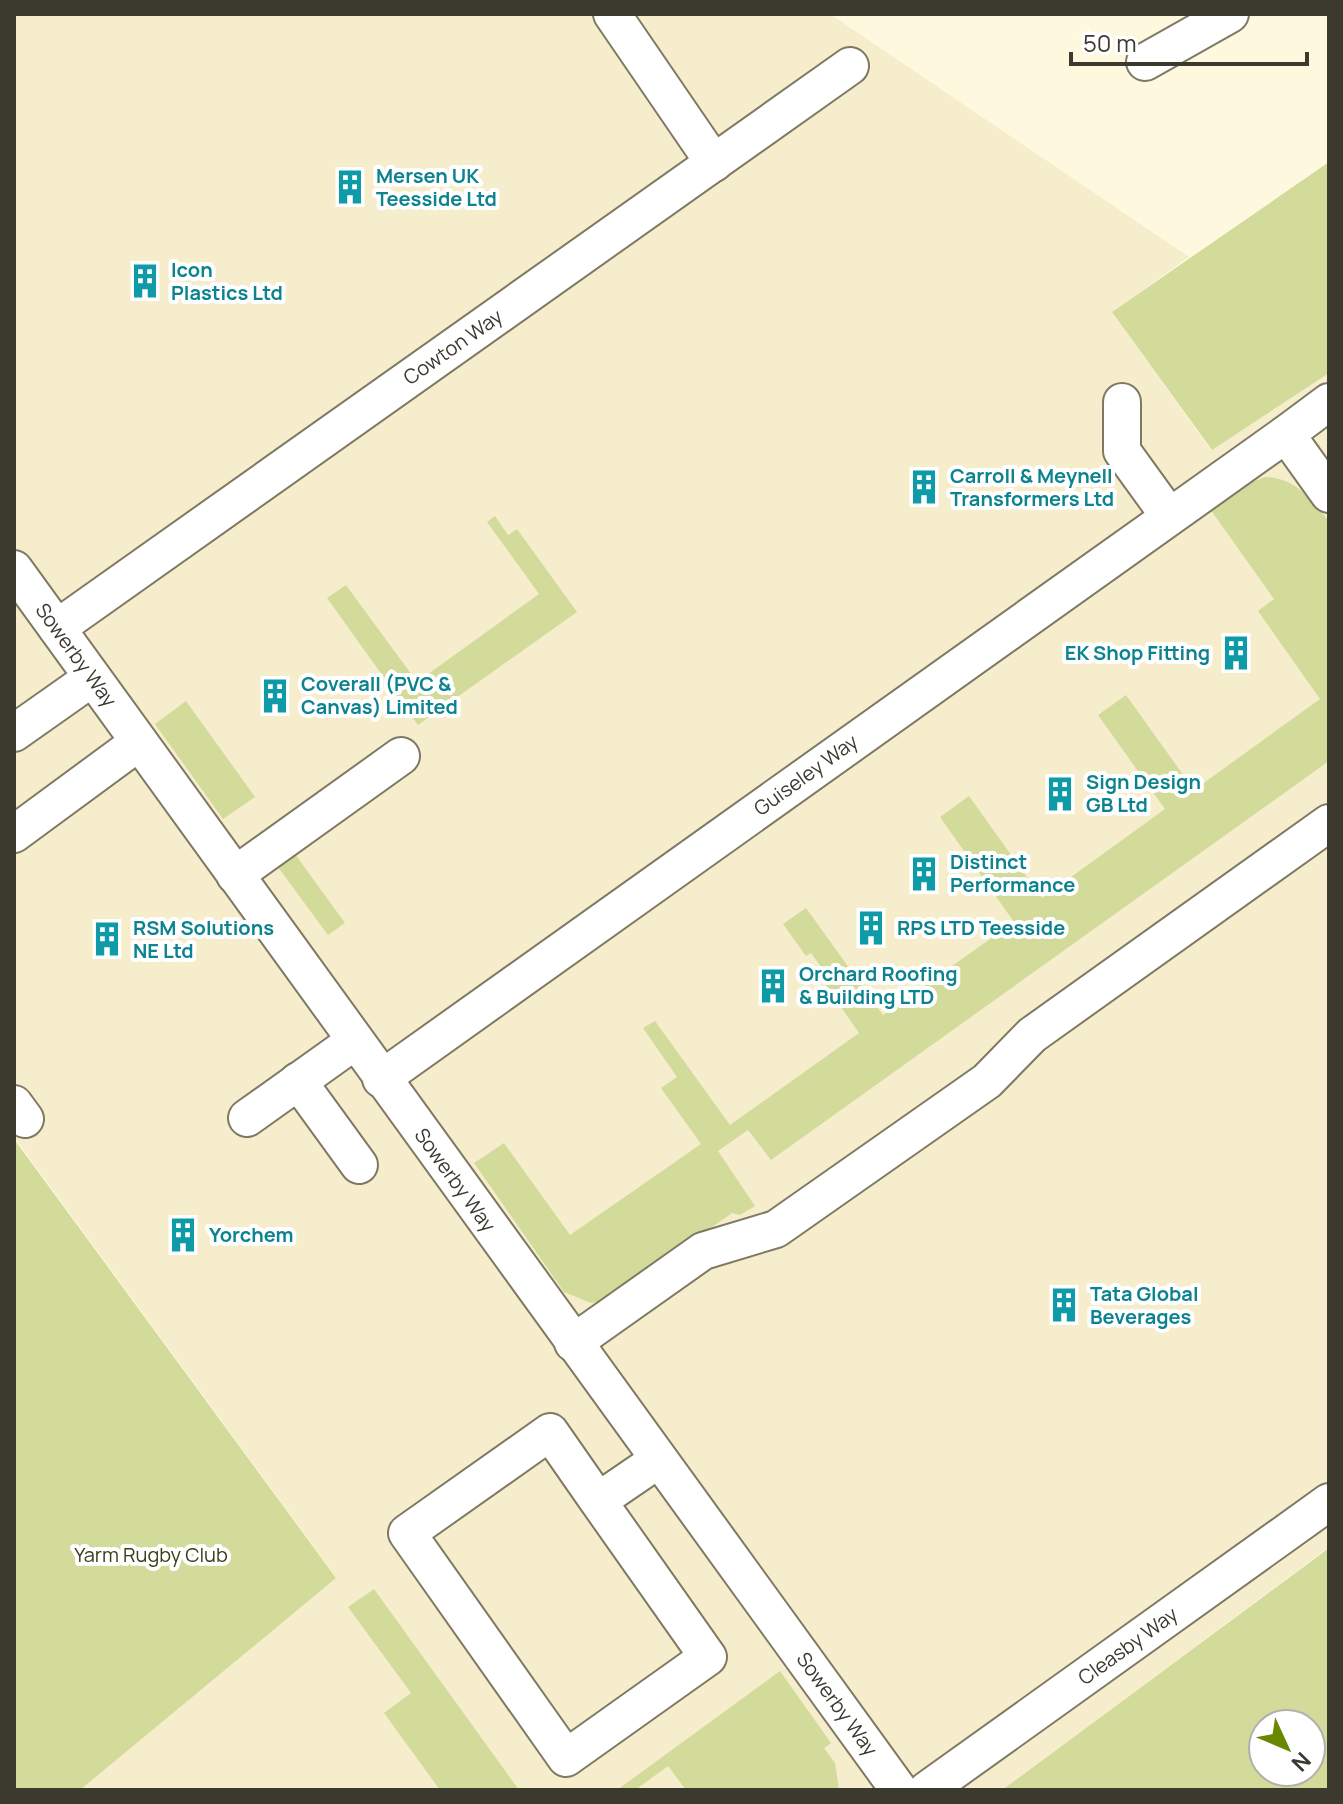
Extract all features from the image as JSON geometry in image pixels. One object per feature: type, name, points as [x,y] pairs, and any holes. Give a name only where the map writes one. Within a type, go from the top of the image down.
[{"type":"street","points":[[612,14],[714,163]]},
{"type":"street","points":[[1145,62],[1179,25],[1230,14]]},
{"type":"street","name":"Cowton Way","points":[[57,628],[850,66]]},
{"type":"street","points":[[1122,402],[1122,451],[1169,516]]},
{"type":"street","name":"Guiseley Way","points":[[381,1079],[1329,402]]},
{"type":"street","points":[[1286,434],[1329,494]]},
{"type":"street","name":"Sowerby Way","points":[[14,569],[899,1790]]},
{"type":"street","points":[[14,733],[92,678]]},
{"type":"street","points":[[14,834],[139,742]]},
{"type":"street","points":[[235,875],[401,756]]},
{"type":"street","points":[[573,1343],[703,1251],[776,1229],[987,1081],[1032,1035],[1329,823]]},
{"type":"street","points":[[247,1118],[355,1041]]},
{"type":"street","points":[[298,1081],[359,1165]]},
{"type":"street","points":[[550,1432],[598,1501],[708,1657],[566,1758],[407,1533],[550,1432]]},
{"type":"street","points":[[598,1501],[658,1460]]},
{"type":"street","name":"Cleasby Way","points":[[927,1790],[1329,1502]]},
{"type":"shaded area","points":[[14,14],[830,14],[1189,257],[1112,312],[1211,450],[1329,373],[1329,1547],[1002,1790],[80,1790],[336,1577],[14,1137]]},
{"type":"green space","points":[[1329,162],[1329,373],[1212,450],[1112,312]]},
{"type":"green space","points":[[1265,477],[1294,486],[1329,522],[1329,761],[771,1160],[748,1130],[718,1151],[755,1206],[740,1215],[732,1213],[609,1300],[591,1303],[564,1292],[474,1163],[504,1143],[570,1235],[701,1144],[661,1088],[677,1077],[643,1028],[655,1021],[730,1125],[859,1033],[822,980],[827,975],[811,953],[806,956],[783,924],[806,908],[883,1015],[1014,922],[940,817],[969,796],[1042,898],[1165,809],[1098,715],[1126,695],[1194,790],[1320,699],[1258,611],[1274,599],[1210,509],[1242,486]]},
{"type":"green space","points":[[495,516],[508,535],[517,529],[577,612],[418,725],[327,598],[346,585],[417,682],[539,594],[487,522]]},
{"type":"green space","points":[[186,701],[255,797],[223,819],[155,724]]},
{"type":"green space","points":[[292,850],[345,923],[328,935],[275,863]]},
{"type":"green space","name":"Yarm Rugby Club","points":[[14,1139],[336,1578],[80,1790],[14,1790]]},
{"type":"green space","points":[[1329,1548],[1329,1790],[1002,1790]]},
{"type":"green space","points":[[374,1589],[519,1790],[440,1790],[384,1713],[411,1693],[348,1607]]},
{"type":"green space","points":[[780,1671],[831,1743],[824,1748],[835,1763],[839,1790],[686,1790],[668,1766],[635,1790],[617,1790]]},
{"type":"place","name":"Mersen UK Teesside Ltd","points":[[350,187]]},
{"type":"place","name":"Icon Plastics Ltd","points":[[145,281]]},
{"type":"place","name":"Carroll & Meynell Transformers Ltd","points":[[924,487]]},
{"type":"place","name":"EK Shop Fitting","points":[[1236,653]]},
{"type":"place","name":"Coverall (PVC & Canvas) Limited","points":[[275,696]]},
{"type":"place","name":"Sign Design GB Ltd","points":[[1060,794]]},
{"type":"place","name":"Distinct Performance","points":[[924,874]]},
{"type":"place","name":"RPS LTD Teesside","points":[[871,928]]},
{"type":"place","name":"RSM Solutions NE Ltd","points":[[107,939]]},
{"type":"place","name":"Orchard Roofing & Building LTD","points":[[773,986]]},
{"type":"place","name":"Yorchem","points":[[183,1235]]},
{"type":"place","name":"Tata Global Beverages","points":[[1064,1305]]}]
